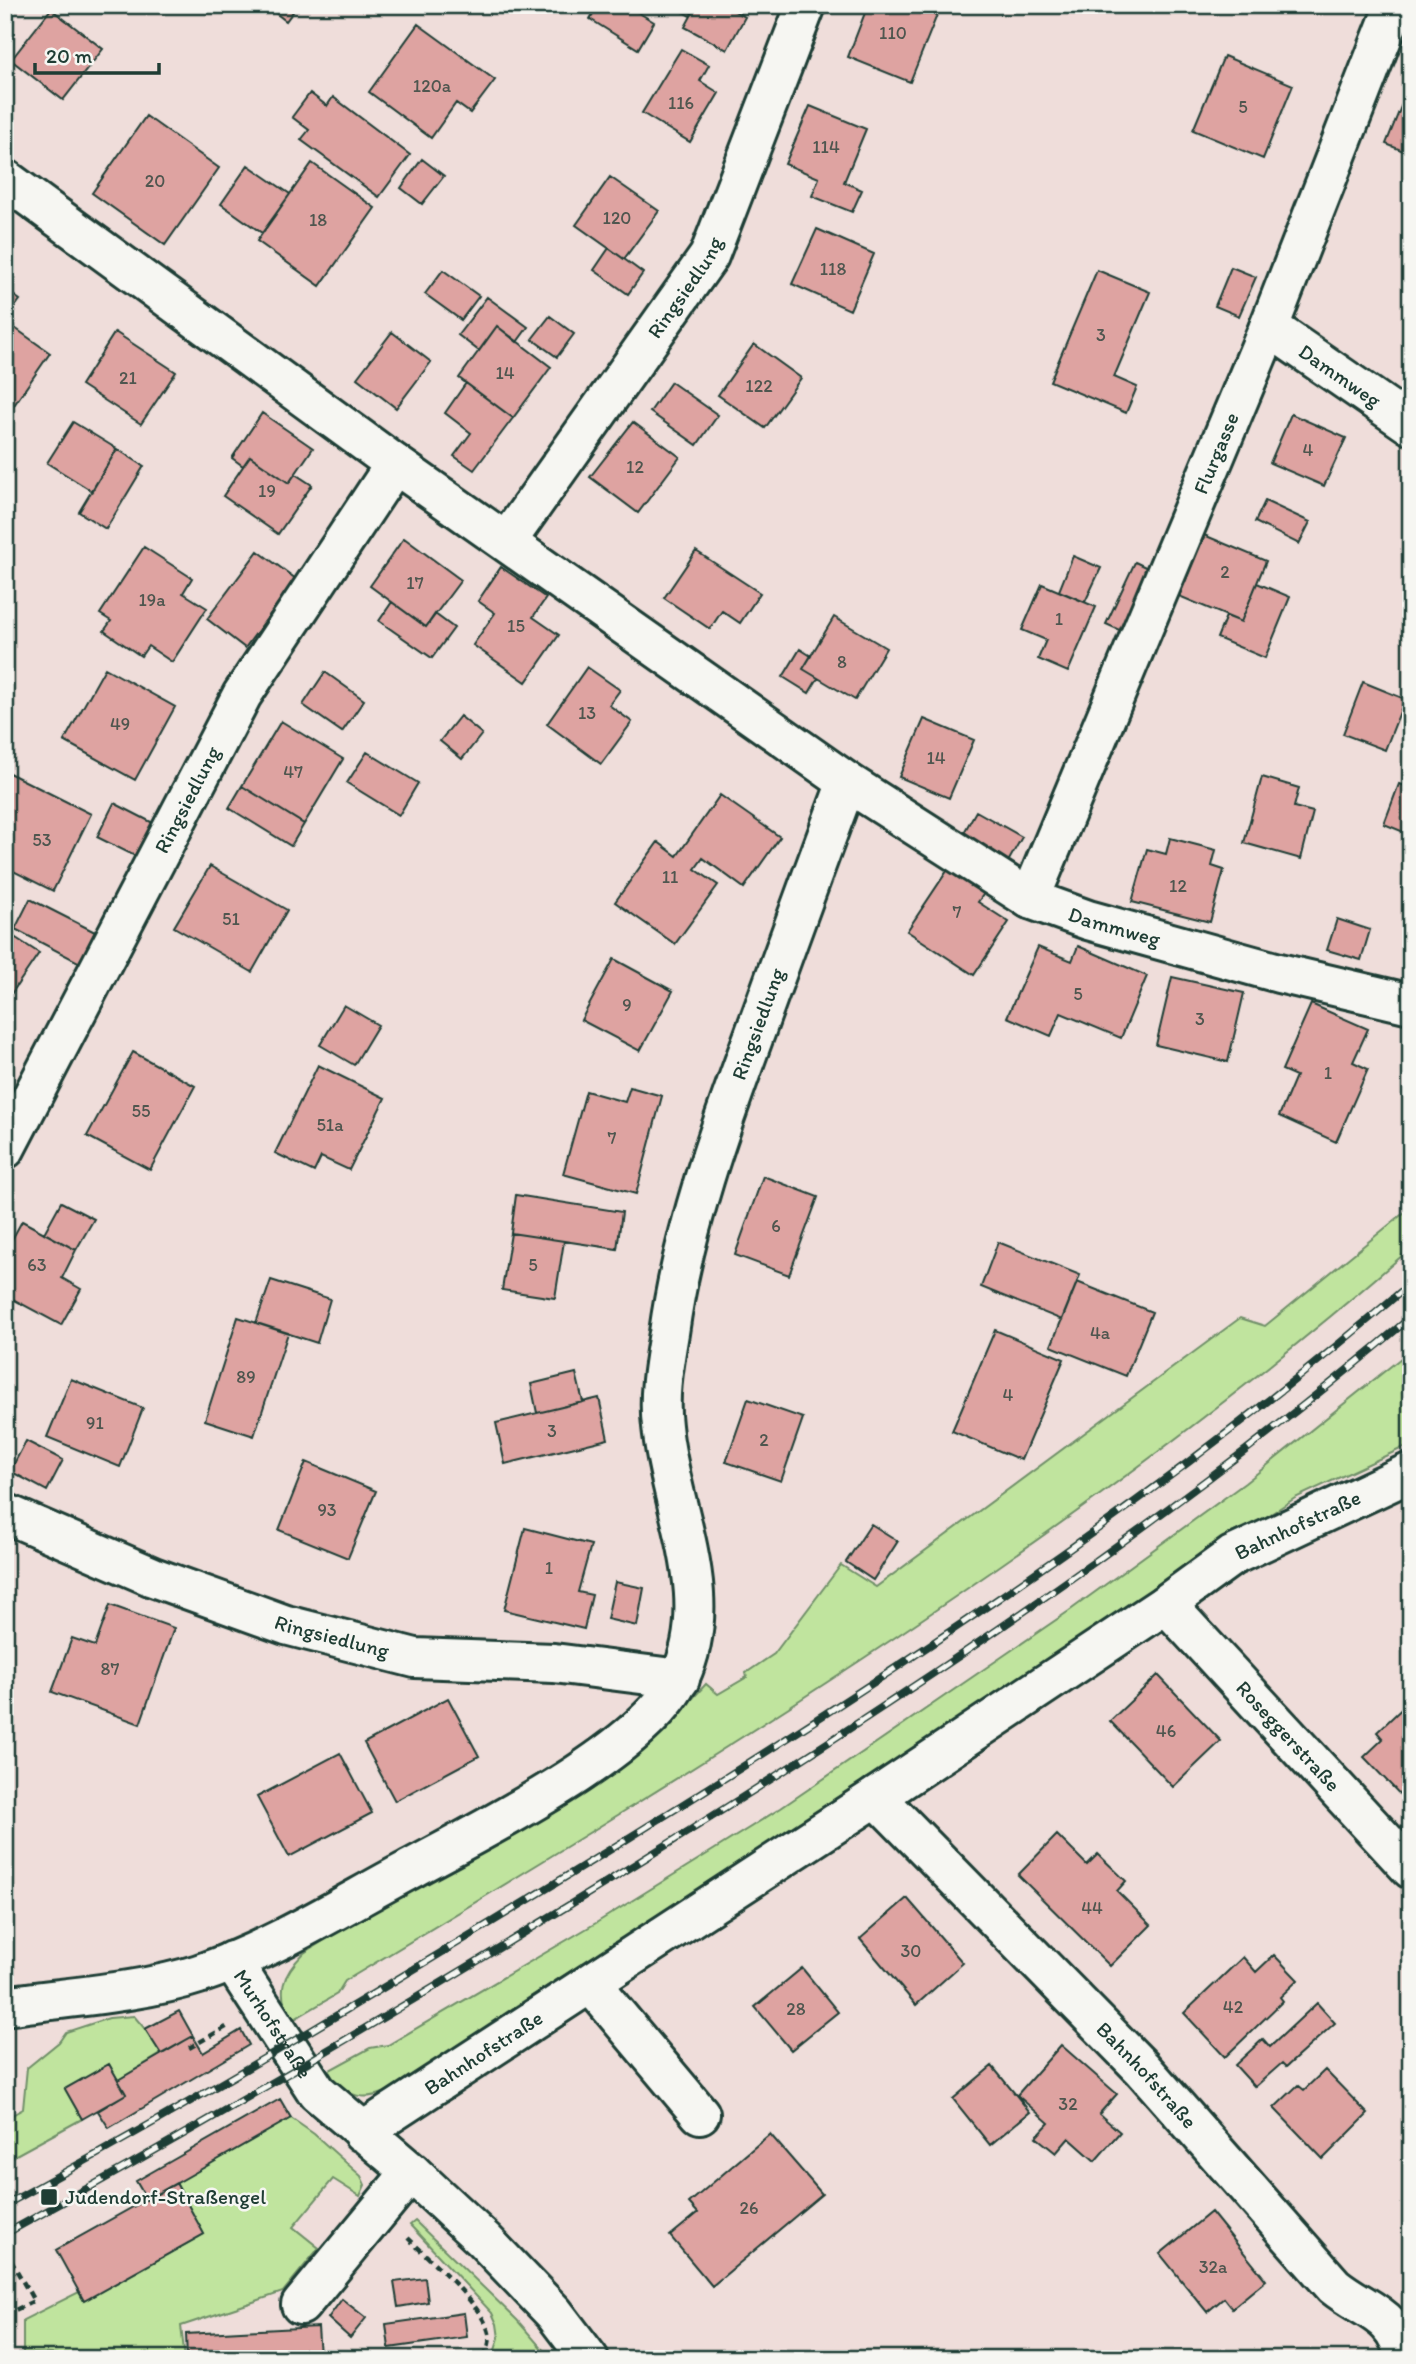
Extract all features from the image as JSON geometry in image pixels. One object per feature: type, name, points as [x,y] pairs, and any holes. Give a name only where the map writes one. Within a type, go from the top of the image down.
[{"type":"street","name":"Ringsiedlung","points":[[508,541],[709,256],[806,5]]},
{"type":"street","name":"Flurgasse","points":[[1030,899],[1269,327],[1395,5]]},
{"type":"street","points":[[5,179],[395,464],[847,782]]},
{"type":"street","name":"Dammweg","points":[[1269,327],[1411,425]]},
{"type":"street","name":"Ringsiedlung","points":[[5,1149],[107,959],[242,695],[395,464]]},
{"type":"street","name":"Ringsiedlung","points":[[232,1961],[338,1908],[500,1820],[582,1770],[637,1728],[657,1709],[680,1679],[692,1640],[695,1601],[689,1553],[667,1460],[661,1402],[676,1289],[721,1126],[847,782]]},
{"type":"street","name":"Dammweg","points":[[847,782],[1030,899],[1088,920],[1279,973],[1411,1004]]},
{"type":"street","name":"Bahnhofstraße","points":[[362,2132],[876,1797],[1166,1604],[1232,1556],[1411,1472]]},
{"type":"street","name":"Ringsiedlung","points":[[5,1513],[153,1577],[275,1620],[415,1658],[554,1663],[680,1679]]},
{"type":"street","name":"Roseggerstraße","points":[[1166,1604],[1411,1869]]},
{"type":"street","name":"Bahnhofstraße","points":[[876,1797],[1143,2069],[1334,2286],[1352,2301],[1377,2312],[1396,2331],[1398,2357]]},
{"type":"street","name":"Murhofstraße","points":[[5,2006],[167,1983],[232,1961],[306,2078],[317,2092],[362,2132]]},
{"type":"street","points":[[591,1984],[699,2114]]},
{"type":"street","points":[[362,2132],[411,2172],[466,2223],[554,2313],[589,2359]]},
{"type":"street","points":[[301,2305],[411,2172]]},
{"type":"path","points":[[189,2048],[234,2022]]},
{"type":"path","points":[[380,2210],[456,2286],[481,2317],[489,2332],[482,2359]]},
{"type":"path","points":[[5,2250],[34,2301],[5,2315]]},
{"type":"green space","points":[[1411,1207],[1411,1248],[1287,1352],[1159,1451],[894,1638],[622,1813],[345,1981],[337,1994],[291,2021],[284,2001],[284,1984],[291,1969],[304,1953],[668,1725],[706,1684],[718,1694],[747,1677],[746,1673],[774,1654],[841,1565],[876,1587],[1240,1318],[1265,1326]]},
{"type":"green space","points":[[1411,1350],[1411,1444],[1295,1498],[836,1802],[519,2004],[404,2084],[382,2094],[362,2096],[344,2090],[326,2072],[370,2048],[388,2045],[596,1923],[781,1808],[1069,1611],[1245,1483]]},
{"type":"green space","points":[[134,2016],[161,2054],[118,2080],[109,2064],[65,2089],[82,2119],[5,2161],[5,2119],[23,2109],[27,2068],[59,2042],[66,2032],[109,2018]]},
{"type":"green space","points":[[291,2118],[314,2134],[361,2176],[365,2185],[360,2196],[333,2179],[293,2227],[319,2248],[283,2292],[181,2326],[185,2359],[65,2359],[56,2354],[23,2353],[23,2320],[79,2292],[84,2301],[204,2234],[176,2183]]},
{"type":"green space","points":[[415,2221],[517,2320],[551,2359],[492,2359],[499,2338],[492,2313],[410,2225]]},
{"type":"building","points":[[265,5],[298,5],[286,21]]},
{"type":"building","points":[[598,5],[626,5],[654,22],[638,49],[590,19]]},
{"type":"building","points":[[671,5],[697,5],[690,16]]},
{"type":"building","points":[[697,5],[724,5],[745,17],[727,50],[685,27]]},
{"type":"building","points":[[868,5],[928,5],[939,10],[910,82],[848,57]]},
{"type":"building","points":[[51,9],[103,49],[63,100],[11,60]]},
{"type":"building","points":[[418,24],[495,80],[470,113],[456,103],[431,138],[369,92]]},
{"type":"building","points":[[681,49],[709,65],[700,81],[719,93],[690,142],[642,113]]},
{"type":"building","points":[[1224,56],[1293,85],[1263,159],[1193,130]]},
{"type":"building","points":[[310,93],[327,106],[333,97],[410,155],[379,197],[301,140],[309,130],[292,117]]},
{"type":"building","points":[[1404,99],[1411,102],[1411,154],[1386,144]]},
{"type":"building","points":[[810,106],[866,129],[844,182],[862,190],[852,212],[812,196],[819,178],[785,164]]},
{"type":"building","points":[[146,116],[219,168],[165,245],[92,193]]},
{"type":"building","points":[[422,159],[444,176],[422,204],[401,188]]},
{"type":"building","points":[[312,163],[375,208],[320,286],[257,241]]},
{"type":"building","points":[[248,165],[290,194],[262,233],[221,204]]},
{"type":"building","points":[[610,177],[659,211],[624,259],[576,225]]},
{"type":"building","points":[[817,229],[874,254],[850,310],[792,284]]},
{"type":"building","points":[[609,248],[643,273],[628,294],[594,270]]},
{"type":"building","points":[[1231,267],[1256,277],[1239,316],[1215,306]]},
{"type":"building","points":[[443,270],[479,296],[461,320],[425,294]]},
{"type":"building","points":[[1097,270],[1150,292],[1114,377],[1137,387],[1126,413],[1050,381]]},
{"type":"building","points":[[5,289],[20,300],[5,320]]},
{"type":"building","points":[[487,297],[528,327],[517,342],[497,326],[479,351],[458,335]]},
{"type":"building","points":[[550,316],[574,334],[557,357],[532,339]]},
{"type":"building","points":[[5,321],[50,353],[12,408],[5,403]]},
{"type":"building","points":[[497,326],[551,367],[513,418],[459,378]]},
{"type":"building","points":[[115,332],[176,372],[141,424],[81,385]]},
{"type":"building","points":[[392,332],[431,362],[396,408],[357,378]]},
{"type":"building","points":[[754,344],[801,378],[765,428],[718,395]]},
{"type":"building","points":[[671,382],[718,415],[697,445],[650,412]]},
{"type":"building","points":[[466,383],[513,418],[474,470],[454,456],[471,433],[445,413]]},
{"type":"building","points":[[262,413],[313,448],[289,483],[250,456],[243,466],[232,458]]},
{"type":"building","points":[[1291,414],[1346,438],[1324,486],[1270,463]]},
{"type":"building","points":[[73,422],[117,449],[92,491],[47,463]]},
{"type":"building","points":[[633,422],[680,457],[638,513],[590,477]]},
{"type":"building","points":[[117,449],[144,466],[106,529],[79,512]]},
{"type":"building","points":[[250,456],[289,483],[295,474],[312,485],[278,534],[223,496]]},
{"type":"building","points":[[1265,501],[1310,522],[1299,544],[1255,522]]},
{"type":"building","points":[[1204,535],[1266,561],[1241,622],[1179,596]]},
{"type":"building","points":[[404,538],[461,580],[426,627],[370,586]]},
{"type":"building","points":[[144,547],[192,578],[183,593],[207,608],[172,662],[148,646],[141,656],[104,631],[111,621],[100,614]]},
{"type":"building","points":[[258,551],[296,579],[245,648],[207,619]]},
{"type":"building","points":[[696,551],[760,593],[740,623],[722,611],[710,629],[664,598]]},
{"type":"building","points":[[1073,556],[1101,568],[1085,602],[1059,591]]},
{"type":"building","points":[[1135,562],[1156,572],[1128,634],[1106,624]]},
{"type":"building","points":[[501,567],[546,598],[533,617],[559,635],[526,682],[473,645],[495,613],[478,601]]},
{"type":"building","points":[[1257,583],[1290,597],[1265,658],[1217,638],[1226,616],[1241,622]]},
{"type":"building","points":[[1042,584],[1096,607],[1068,672],[1038,659],[1046,640],[1022,630]]},
{"type":"building","points":[[392,602],[426,627],[435,614],[454,628],[432,658],[379,621]]},
{"type":"building","points":[[834,617],[886,648],[855,700],[803,669]]},
{"type":"building","points":[[800,649],[811,656],[803,669],[818,678],[809,693],[783,677]]},
{"type":"building","points":[[587,667],[620,690],[609,705],[632,722],[601,764],[547,724]]},
{"type":"building","points":[[105,668],[175,707],[135,780],[64,741]]},
{"type":"building","points":[[325,672],[364,700],[342,732],[303,705]]},
{"type":"building","points":[[1363,682],[1405,699],[1385,750],[1343,734]]},
{"type":"building","points":[[460,716],[482,734],[462,759],[440,741]]},
{"type":"building","points":[[924,719],[974,740],[949,798],[899,777]]},
{"type":"building","points":[[281,721],[343,759],[304,824],[242,786]]},
{"type":"building","points":[[367,752],[418,783],[399,815],[347,783]]},
{"type":"building","points":[[5,771],[91,814],[53,891],[5,867]]},
{"type":"building","points":[[1262,777],[1299,788],[1294,807],[1313,812],[1301,859],[1244,843]]},
{"type":"building","points":[[1399,784],[1411,788],[1411,835],[1384,824]]},
{"type":"building","points":[[242,786],[304,824],[291,846],[229,808]]},
{"type":"building","points":[[720,795],[780,837],[744,888],[703,858],[695,869],[718,885],[675,944],[615,902],[658,842],[677,856]]},
{"type":"building","points":[[114,803],[155,824],[139,858],[97,837]]},
{"type":"building","points":[[976,811],[1022,837],[1008,862],[962,836]]},
{"type":"building","points":[[1170,838],[1216,850],[1212,866],[1224,870],[1210,922],[1132,902],[1147,849],[1166,854]]},
{"type":"building","points":[[210,866],[287,910],[252,972],[174,927]]},
{"type":"building","points":[[949,868],[985,892],[978,902],[1009,922],[974,975],[907,931]]},
{"type":"building","points":[[30,899],[95,932],[80,963],[15,929]]},
{"type":"building","points":[[1337,919],[1370,930],[1361,960],[1327,950]]},
{"type":"building","points":[[5,931],[39,953],[5,1003]]},
{"type":"building","points":[[1078,946],[1147,976],[1121,1038],[1061,1013],[1051,1036],[1007,1017],[1038,947],[1072,961]]},
{"type":"building","points":[[614,959],[673,991],[640,1051],[581,1020]]},
{"type":"building","points":[[1172,977],[1244,993],[1228,1062],[1156,1045]]},
{"type":"building","points":[[1311,1004],[1368,1029],[1353,1062],[1368,1069],[1336,1142],[1279,1116],[1296,1076],[1282,1070]]},
{"type":"building","points":[[344,1005],[378,1025],[354,1065],[320,1045]]},
{"type":"building","points":[[133,1052],[195,1086],[150,1170],[87,1136]]},
{"type":"building","points":[[318,1065],[385,1098],[349,1170],[321,1157],[314,1172],[275,1153]]},
{"type":"building","points":[[630,1087],[662,1096],[636,1194],[563,1174],[586,1091],[625,1102]]},
{"type":"building","points":[[763,1176],[818,1197],[789,1275],[735,1255]]},
{"type":"building","points":[[516,1195],[622,1212],[617,1249],[511,1233]]},
{"type":"building","points":[[61,1202],[94,1219],[76,1250],[44,1233]]},
{"type":"building","points":[[22,1221],[76,1250],[62,1278],[81,1289],[61,1325],[5,1295],[5,1252]]},
{"type":"building","points":[[511,1233],[564,1241],[555,1298],[502,1290]]},
{"type":"building","points":[[998,1242],[1080,1275],[1062,1320],[981,1287]]},
{"type":"building","points":[[271,1280],[330,1299],[317,1343],[256,1323]]},
{"type":"building","points":[[1077,1282],[1152,1312],[1126,1376],[1051,1346]]},
{"type":"building","points":[[238,1317],[288,1333],[254,1436],[205,1420]]},
{"type":"building","points":[[995,1330],[1064,1359],[1021,1460],[952,1431]]},
{"type":"building","points":[[576,1373],[583,1402],[537,1413],[531,1384]]},
{"type":"building","points":[[71,1379],[143,1408],[120,1467],[47,1437]]},
{"type":"building","points":[[599,1398],[608,1439],[505,1464],[496,1423]]},
{"type":"building","points":[[748,1399],[803,1418],[781,1481],[726,1462]]},
{"type":"building","points":[[26,1441],[63,1460],[47,1491],[10,1471]]},
{"type":"building","points":[[306,1462],[376,1491],[348,1558],[279,1530]]},
{"type":"building","points":[[871,1524],[898,1541],[873,1580],[846,1562]]},
{"type":"building","points":[[525,1528],[591,1545],[578,1592],[592,1595],[584,1629],[504,1610]]},
{"type":"building","points":[[615,1582],[644,1588],[637,1626],[607,1619]]},
{"type":"building","points":[[110,1605],[174,1628],[140,1724],[52,1692],[72,1638],[95,1646]]},
{"type":"building","points":[[1158,1675],[1221,1741],[1173,1787],[1110,1721]]},
{"type":"building","points":[[448,1698],[479,1756],[395,1801],[364,1743]]},
{"type":"building","points":[[1411,1700],[1411,1806],[1364,1757],[1383,1739],[1377,1732]]},
{"type":"building","points":[[340,1753],[372,1813],[289,1857],[257,1797]]},
{"type":"building","points":[[1057,1835],[1087,1865],[1098,1854],[1126,1881],[1117,1891],[1151,1925],[1110,1966],[1018,1875]]},
{"type":"building","points":[[907,1898],[963,1963],[916,2005],[860,1939]]},
{"type":"building","points":[[1274,1955],[1298,1980],[1280,1997],[1283,2001],[1225,2057],[1184,2013],[1243,1957],[1256,1972]]},
{"type":"building","points":[[802,1968],[838,2012],[791,2050],[755,2007]]},
{"type":"building","points":[[1317,2003],[1335,2023],[1286,2067],[1282,2063],[1255,2087],[1235,2065],[1263,2039],[1270,2047]]},
{"type":"building","points":[[179,2011],[193,2036],[161,2054],[145,2029]]},
{"type":"building","points":[[241,2030],[249,2045],[109,2128],[98,2111],[126,2094],[118,2080],[193,2036],[203,2053]]},
{"type":"building","points":[[1061,2045],[1117,2094],[1099,2114],[1120,2132],[1095,2161],[1069,2138],[1056,2153],[1036,2137],[1049,2123],[1017,2095]]},
{"type":"building","points":[[109,2064],[126,2094],[82,2119],[65,2089]]},
{"type":"building","points":[[992,2066],[1030,2112],[990,2145],[953,2099]]},
{"type":"building","points":[[1325,2070],[1368,2114],[1323,2159],[1274,2108],[1298,2085],[1304,2090]]},
{"type":"building","points":[[280,2099],[291,2118],[147,2200],[136,2181]]},
{"type":"building","points":[[770,2134],[822,2194],[712,2286],[670,2236],[698,2213],[689,2203]]},
{"type":"building","points":[[176,2183],[204,2234],[84,2301],[56,2250]]},
{"type":"building","points":[[1211,2212],[1266,2280],[1232,2308],[1224,2298],[1207,2312],[1160,2254]]},
{"type":"building","points":[[425,2278],[428,2302],[398,2307],[394,2282]]},
{"type":"building","points":[[342,2299],[366,2318],[350,2338],[328,2318]]},
{"type":"building","points":[[464,2313],[467,2337],[389,2348],[386,2324]]},
{"type":"building","points":[[318,2327],[320,2355],[258,2359],[187,2359],[186,2334]]},
{"type":"railway","points":[[5,2205],[235,2076],[386,1986],[818,1719],[1022,1582],[1122,1511],[1221,1438],[1411,1283]]},
{"type":"railway","points":[[5,2234],[404,2005],[839,1736],[1035,1604],[1131,1535],[1320,1392],[1411,1317]]},
{"type":"place","name":"Judendorf-Straßengel","points":[[49,2197]]}]
